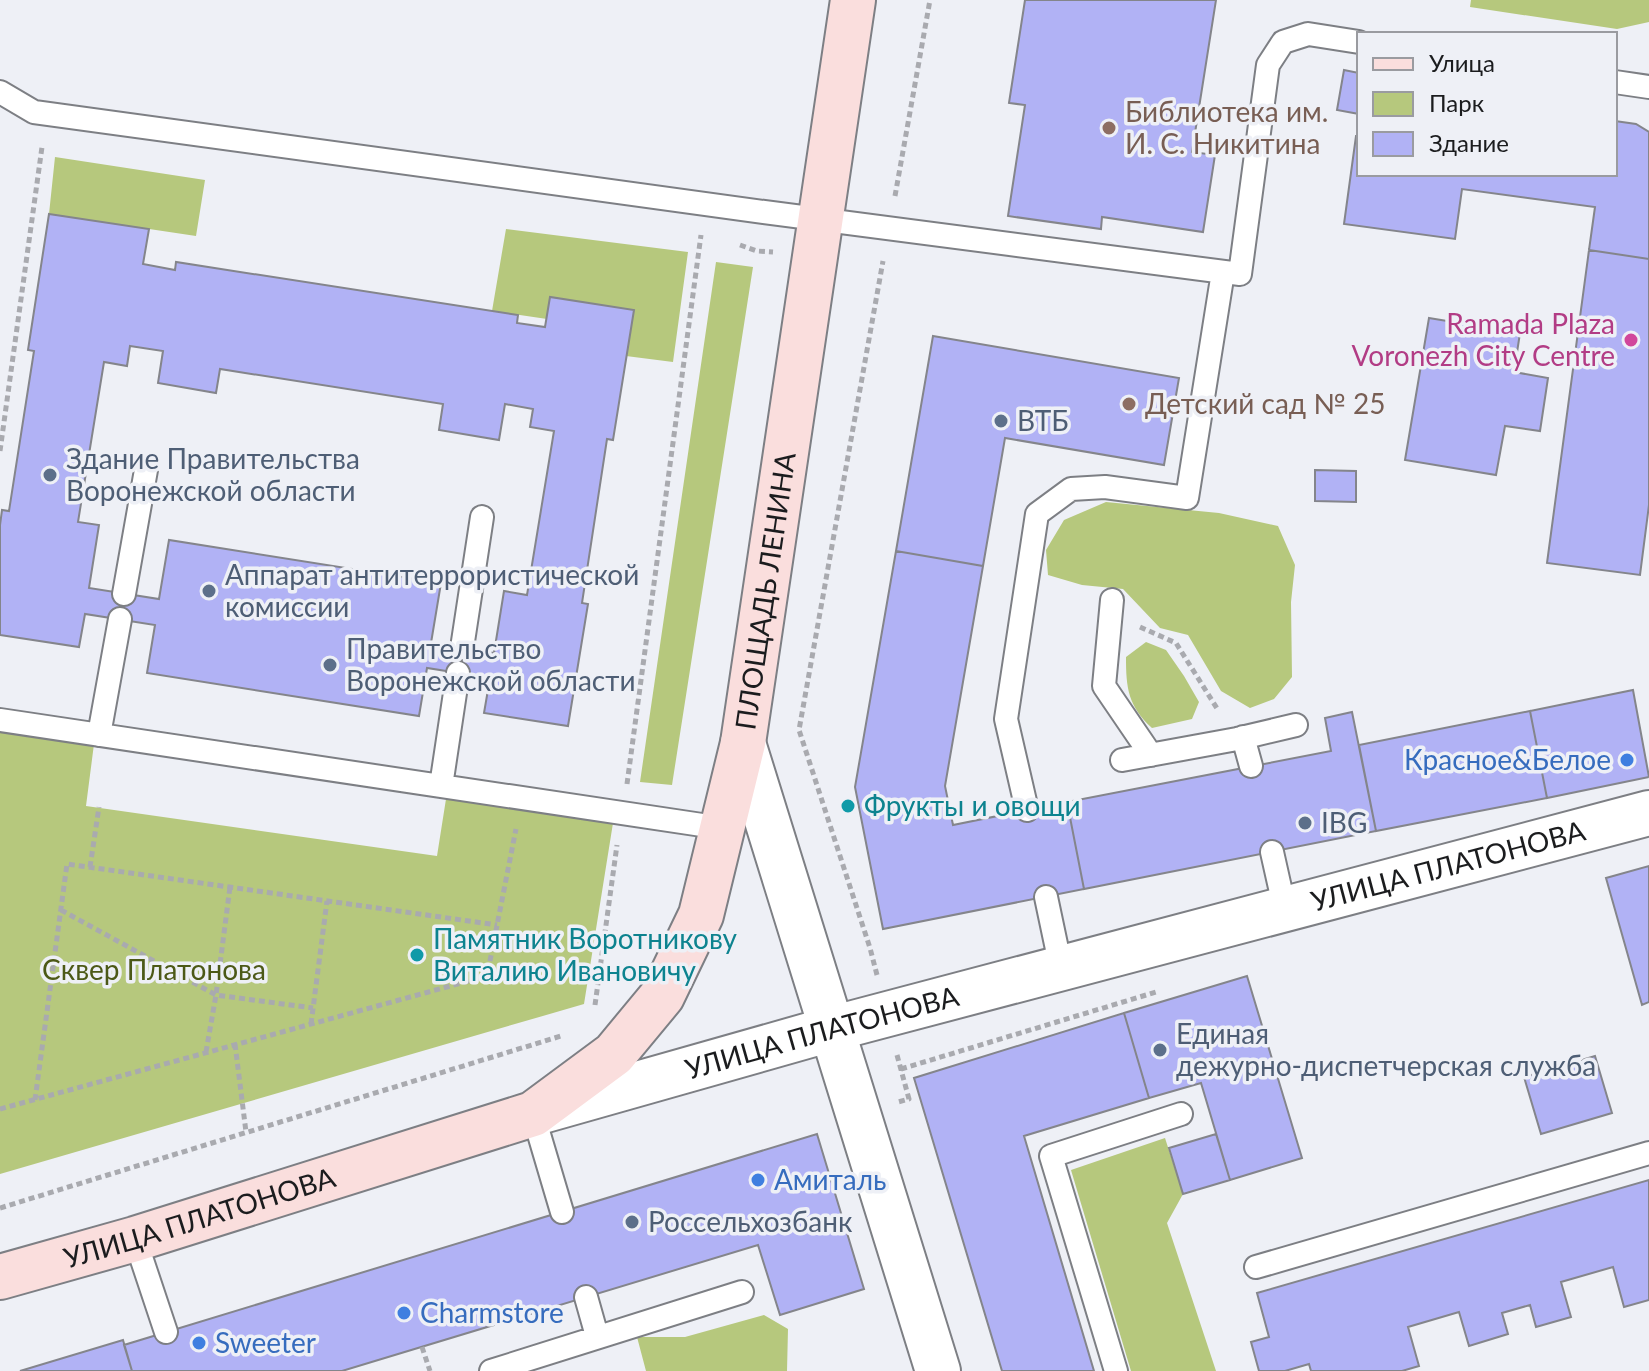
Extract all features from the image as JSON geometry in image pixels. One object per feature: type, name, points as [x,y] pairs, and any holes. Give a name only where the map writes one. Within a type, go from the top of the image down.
[{"type":"main road","name":"ПЛОЩАДЬ ЛЕНИНА","points":[[533,1114],[614,1054],[662,996],[701,915],[743,743],[853,0]]},
{"type":"main road","name":"УЛИЦА ПЛАТОНОВА","points":[[0,1277],[135,1239],[533,1114]]},
{"type":"street","points":[[743,743],[938,1371]]},
{"type":"street","name":"УЛИЦА ПЛАТОНОВА","points":[[533,1114],[831,1029],[1649,813]]},
{"type":"lane","points":[[0,92],[34,112],[1240,274],[1268,65],[1283,42],[1308,34],[1357,42]]},
{"type":"lane","points":[[1617,82],[1649,87]]},
{"type":"lane","points":[[1027,810],[1006,719],[1037,514],[1071,489],[1105,487],[1187,498],[1223,272]]},
{"type":"lane","points":[[124,594],[146,470]]},
{"type":"lane","points":[[462,648],[482,517]]},
{"type":"lane","points":[[1111,606],[1104,686],[1151,755]]},
{"type":"lane","points":[[99,735],[120,619]]},
{"type":"lane","points":[[441,786],[458,673]]},
{"type":"lane","points":[[0,720],[722,828]]},
{"type":"lane","points":[[1122,760],[1296,725]]},
{"type":"lane","points":[[1240,738],[1251,766]]},
{"type":"lane","points":[[1272,852],[1285,910]]},
{"type":"lane","points":[[1046,897],[1061,968]]},
{"type":"lane","points":[[533,1114],[562,1212]]},
{"type":"lane","points":[[1116,1371],[1051,1156],[1181,1114]]},
{"type":"lane","points":[[1256,1267],[1649,1153]]},
{"type":"lane","points":[[135,1239],[166,1332]]},
{"type":"lane","points":[[491,1371],[742,1292]]},
{"type":"lane","points":[[586,1297],[597,1336]]},
{"type":"path","points":[[870,948],[799,730],[930,0]]},
{"type":"path","points":[[0,451],[42,146]]},
{"type":"path","points":[[594,1011],[702,230]]},
{"type":"path","points":[[1111,606],[1176,643],[1240,738]]},
{"type":"path","points":[[0,1109],[487,976],[520,798]]},
{"type":"path","points":[[90,867],[99,807]]},
{"type":"path","points":[[35,1100],[67,864],[497,925]]},
{"type":"path","points":[[206,1053],[230,887]]},
{"type":"path","points":[[311,1024],[327,901]]},
{"type":"path","points":[[61,910],[216,995],[313,1008]]},
{"type":"path","points":[[0,1208],[562,1036]]},
{"type":"path","points":[[235,1044],[246,1132]]},
{"type":"path","points":[[422,1347],[430,1371]]},
{"type":"green space","points":[[1471,0],[1649,0],[1649,22],[1617,29],[1470,7]]},
{"type":"green space","points":[[55,157],[205,180],[196,236],[49,214]]},
{"type":"green space","points":[[506,229],[688,252],[673,362],[626,356],[633,310],[550,297],[547,319],[492,311]]},
{"type":"green space","points":[[716,262],[753,267],[672,785],[640,782]]},
{"type":"green space","points":[[1106,502],[1219,513],[1278,526],[1295,565],[1291,602],[1292,677],[1274,699],[1250,708],[1221,691],[1188,635],[1160,628],[1123,589],[1082,585],[1048,575],[1046,550],[1064,520]]},
{"type":"green space","points":[[1146,642],[1166,650],[1184,676],[1199,702],[1192,719],[1152,728],[1133,704],[1128,687],[1126,657]]},
{"type":"green space","name":"Сквер Платонова","points":[[0,730],[94,744],[86,806],[437,856],[446,799],[613,823],[584,1004],[0,1174]]},
{"type":"green space","points":[[1165,1138],[1183,1194],[1167,1223],[1216,1371],[1131,1371],[1071,1170]]},
{"type":"green space","points":[[764,1315],[788,1329],[787,1371],[646,1371],[637,1337],[685,1337]]},
{"type":"building","name":"Библиотека им. И. С. Никитина","points":[[1025,0],[1216,0],[1192,152],[1215,155],[1203,232],[1102,217],[1101,229],[1008,216],[1025,105],[1009,103]]},
{"type":"building","points":[[1344,70],[1357,73],[1357,114],[1337,110]]},
{"type":"building","points":[[1617,121],[1636,124],[1649,132],[1649,259],[1589,250],[1595,207],[1462,189],[1455,239],[1344,224],[1356,136],[1357,176],[1617,176]]},
{"type":"building","name":"Здание Правительства Воронежской области","points":[[49,214],[149,229],[143,264],[175,270],[176,262],[518,315],[517,323],[545,327],[550,297],[634,310],[613,440],[607,439],[582,603],[588,604],[568,726],[484,713],[490,678],[427,668],[419,716],[147,673],[155,625],[85,614],[79,647],[0,635],[0,525],[2,510],[9,511],[34,351],[28,350]],"holes":[[[130,346],[163,351],[158,383],[216,393],[220,369],[443,404],[439,430],[499,440],[505,404],[533,409],[530,427],[554,431],[527,595],[504,591],[494,653],[431,643],[441,583],[169,540],[159,599],[89,588],[99,525],[78,522],[104,362],[127,366]]]},
{"type":"building","points":[[1589,250],[1649,259],[1649,505],[1640,575],[1547,563]]},
{"type":"building","points":[[1429,318],[1520,333],[1514,372],[1548,378],[1540,431],[1505,426],[1496,475],[1405,460]]},
{"type":"building","points":[[933,336],[1179,378],[1164,465],[1005,438],[983,566],[896,551]]},
{"type":"building","points":[[1315,470],[1356,471],[1356,502],[1315,501]]},
{"type":"building","points":[[896,551],[983,566],[945,786],[953,825],[1067,802],[1084,889],[883,929],[855,787]]},
{"type":"building","points":[[1633,690],[1649,777],[1547,798],[1530,711]]},
{"type":"building","points":[[1530,711],[1547,798],[1376,831],[1359,745]]},
{"type":"building","points":[[1352,712],[1376,831],[1084,889],[1067,802],[1331,751],[1325,718]]},
{"type":"building","points":[[1649,866],[1649,1002],[1642,1005],[1606,878]]},
{"type":"building","points":[[1247,976],[1302,1158],[1230,1180],[1201,1083],[1149,1098],[1124,1013]]},
{"type":"building","points":[[1124,1013],[1149,1098],[1024,1136],[1094,1371],[1002,1371],[914,1078]]},
{"type":"building","points":[[1595,1056],[1612,1113],[1541,1134],[1524,1077]]},
{"type":"building","points":[[817,1134],[864,1289],[780,1315],[758,1245],[342,1371],[132,1371],[124,1345]]},
{"type":"building","points":[[1216,1134],[1230,1180],[1183,1194],[1169,1148]]},
{"type":"building","points":[[1649,1180],[1649,1300],[1624,1307],[1613,1267],[1561,1282],[1571,1317],[1536,1327],[1530,1305],[1502,1313],[1508,1334],[1469,1346],[1459,1312],[1408,1327],[1419,1366],[1402,1371],[1311,1371],[1309,1364],[1285,1371],[1259,1371],[1251,1342],[1269,1337],[1257,1293]]},
{"type":"building","points":[[123,1340],[132,1371],[20,1371]]},
{"type":"place","name":"Библиотека им. И. С. Никитина","points":[[1109,128]]},
{"type":"place","name":"Ramada Plaza Voronezh City Centre","points":[[1631,340]]},
{"type":"place","name":"Детский сад № 25","points":[[1129,404]]},
{"type":"place","name":"ВТБ","points":[[1001,421]]},
{"type":"place","name":"Здание Правительства Воронежской области","points":[[50,475]]},
{"type":"place","name":"Аппарат антитеррористической комиссии","points":[[209,591]]},
{"type":"place","name":"Правительство Воронежской области","points":[[330,665]]},
{"type":"place","name":"Красное&Белое","points":[[1627,760]]},
{"type":"place","name":"Фрукты и овощи","points":[[848,806]]},
{"type":"place","name":"IBG","points":[[1305,823]]},
{"type":"place","name":"Памятник Воротникову Виталию Ивановичу","points":[[417,955]]},
{"type":"place","name":"Единая дежурно-диспетчерская служба","points":[[1160,1050]]},
{"type":"place","name":"Амиталь","points":[[758,1180]]},
{"type":"place","name":"Россельхозбанк","points":[[632,1222]]},
{"type":"place","name":"Charmstore","points":[[404,1313]]},
{"type":"place","name":"Sweeter","points":[[199,1343]]}]
